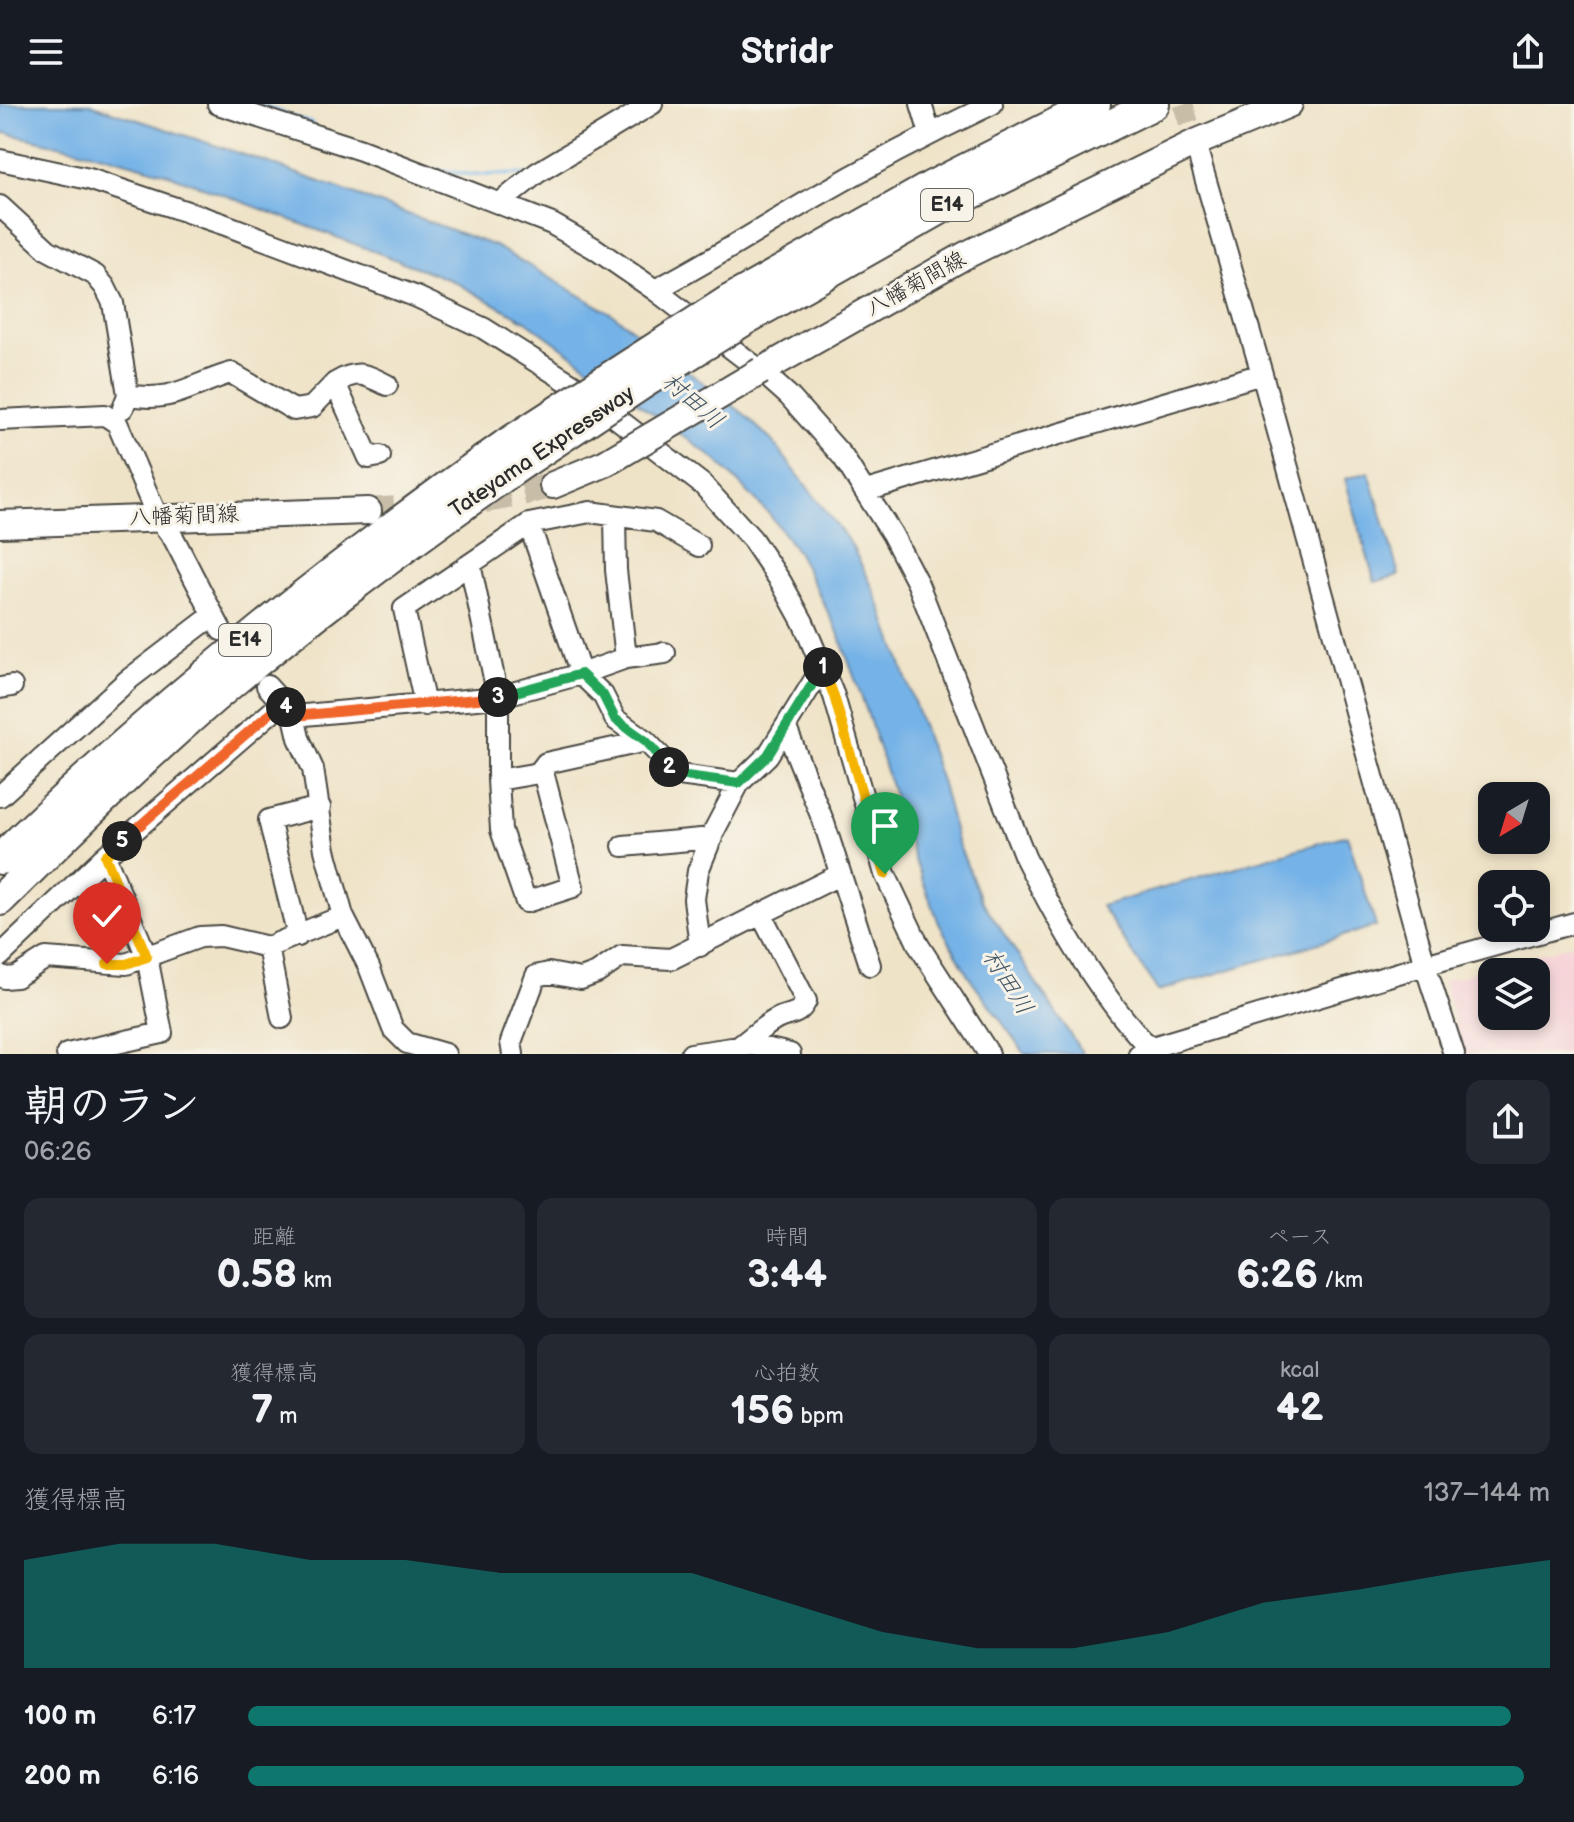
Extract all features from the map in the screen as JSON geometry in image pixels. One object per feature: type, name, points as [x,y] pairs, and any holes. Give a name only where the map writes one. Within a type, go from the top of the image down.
[{"type":"highway","name":"Tateyama Expressway","points":[[0,859],[109,756],[245,640],[378,536],[515,453],[607,407],[737,310],[944,179],[1095,104]]},
{"type":"highway","name":"Tateyama Expressway","points":[[737,310],[1154,104]]},
{"type":"highway","name":"Tateyama Expressway","points":[[0,900],[112,789],[260,660],[394,556],[515,453]]},
{"type":"main road","name":"八幡菊間線","points":[[553,485],[606,463],[964,256],[1195,143],[1289,104]]},
{"type":"main road","name":"八幡菊間線","points":[[0,524],[157,516],[368,511]]},
{"type":"street","points":[[218,104],[361,150],[552,224],[655,290],[761,371],[818,427],[866,491],[918,584],[1020,843],[1042,891],[1080,956],[1148,1052],[1425,965],[1574,923]]},
{"type":"street","points":[[500,203],[537,173],[652,104]]},
{"type":"street","points":[[921,104],[930,134]]},
{"type":"street","points":[[655,290],[809,200],[992,104]]},
{"type":"street","points":[[1195,143],[1425,965],[1454,1054]]},
{"type":"street","points":[[0,160],[89,179],[223,224],[403,291],[483,328],[575,386],[667,455],[729,511],[781,582],[823,666],[885,874],[919,946],[989,1054]]},
{"type":"street","points":[[0,206],[48,250],[95,275],[105,287],[113,303],[128,395],[117,423]]},
{"type":"street","points":[[128,395],[144,398],[177,395],[231,373],[294,410],[312,407],[335,383],[347,376],[361,373],[387,385]]},
{"type":"street","points":[[866,491],[1262,374]]},
{"type":"street","points":[[335,383],[369,458],[380,456]]},
{"type":"street","points":[[0,420],[105,415],[117,423],[157,516],[174,539],[217,623],[128,680],[0,796]]},
{"type":"street","points":[[425,705],[404,609],[529,524],[590,512],[656,521],[699,546]]},
{"type":"street","points":[[615,517],[616,570],[626,658]]},
{"type":"street","points":[[529,524],[581,674],[603,695],[615,719],[646,741],[679,775],[739,783]]},
{"type":"street","points":[[470,564],[498,697],[501,830],[526,902],[573,887],[542,768]]},
{"type":"street","points":[[0,956],[105,856],[288,710],[425,705],[498,697],[626,658],[665,653]]},
{"type":"street","points":[[700,946],[694,899],[698,871],[712,838],[739,783],[768,755],[823,666]]},
{"type":"street","points":[[267,686],[288,710],[313,769],[325,850],[343,916],[369,967],[393,1029],[407,1043],[445,1054]]},
{"type":"street","points":[[786,728],[824,823],[870,965]]},
{"type":"street","points":[[498,780],[539,773],[546,763],[646,741]]},
{"type":"street","points":[[298,936],[269,820],[320,807]]},
{"type":"street","points":[[623,846],[712,838]]},
{"type":"street","points":[[67,1054],[162,1033],[147,957],[105,856]]},
{"type":"street","points":[[513,1054],[511,1042],[536,976],[549,973],[581,979],[597,973],[622,956],[671,959],[839,875]]},
{"type":"street","points":[[740,1046],[779,1018],[792,1016],[801,1010],[806,1001],[761,914]]},
{"type":"street","points":[[0,975],[4,978],[16,977],[46,958],[126,964],[200,937],[221,936],[268,947],[343,916]]},
{"type":"street","points":[[268,947],[282,1018]]},
{"type":"street","points":[[691,1054],[752,1045],[790,1054]]},
{"type":"shaded area","points":[[1574,944],[1574,1054],[1464,1054],[1443,981],[1478,971],[1478,1030],[1550,1030],[1550,958],[1524,958]]},
{"type":"water","name":"村田川","points":[[0,104],[90,104],[266,162],[495,246],[614,315],[744,414],[772,441],[851,544],[874,590],[895,646],[942,784],[957,841],[981,899],[1083,1054],[1025,1054],[968,975],[939,923],[915,861],[837,630],[798,553],[770,515],[716,460],[526,321],[453,281],[163,172],[0,132]]},
{"type":"water","points":[[1369,472],[1399,575],[1375,582],[1345,479]]},
{"type":"water","points":[[1347,835],[1376,926],[1158,991],[1101,906]]},
{"type":"waterway","points":[[258,104],[312,124]]},
{"type":"waterway","points":[[437,170],[474,175],[524,174]]},
{"type":"tunnel","points":[[1183,104],[1195,143]]},
{"type":"tunnel","points":[[368,511],[484,500],[553,485]]},
{"type":"route","points":[[107,964],[126,964],[147,957],[105,856],[282,703],[294,716],[466,702],[498,697],[581,674],[603,695],[615,719],[646,741],[679,775],[739,783],[768,755],[823,666],[885,874]]}]
